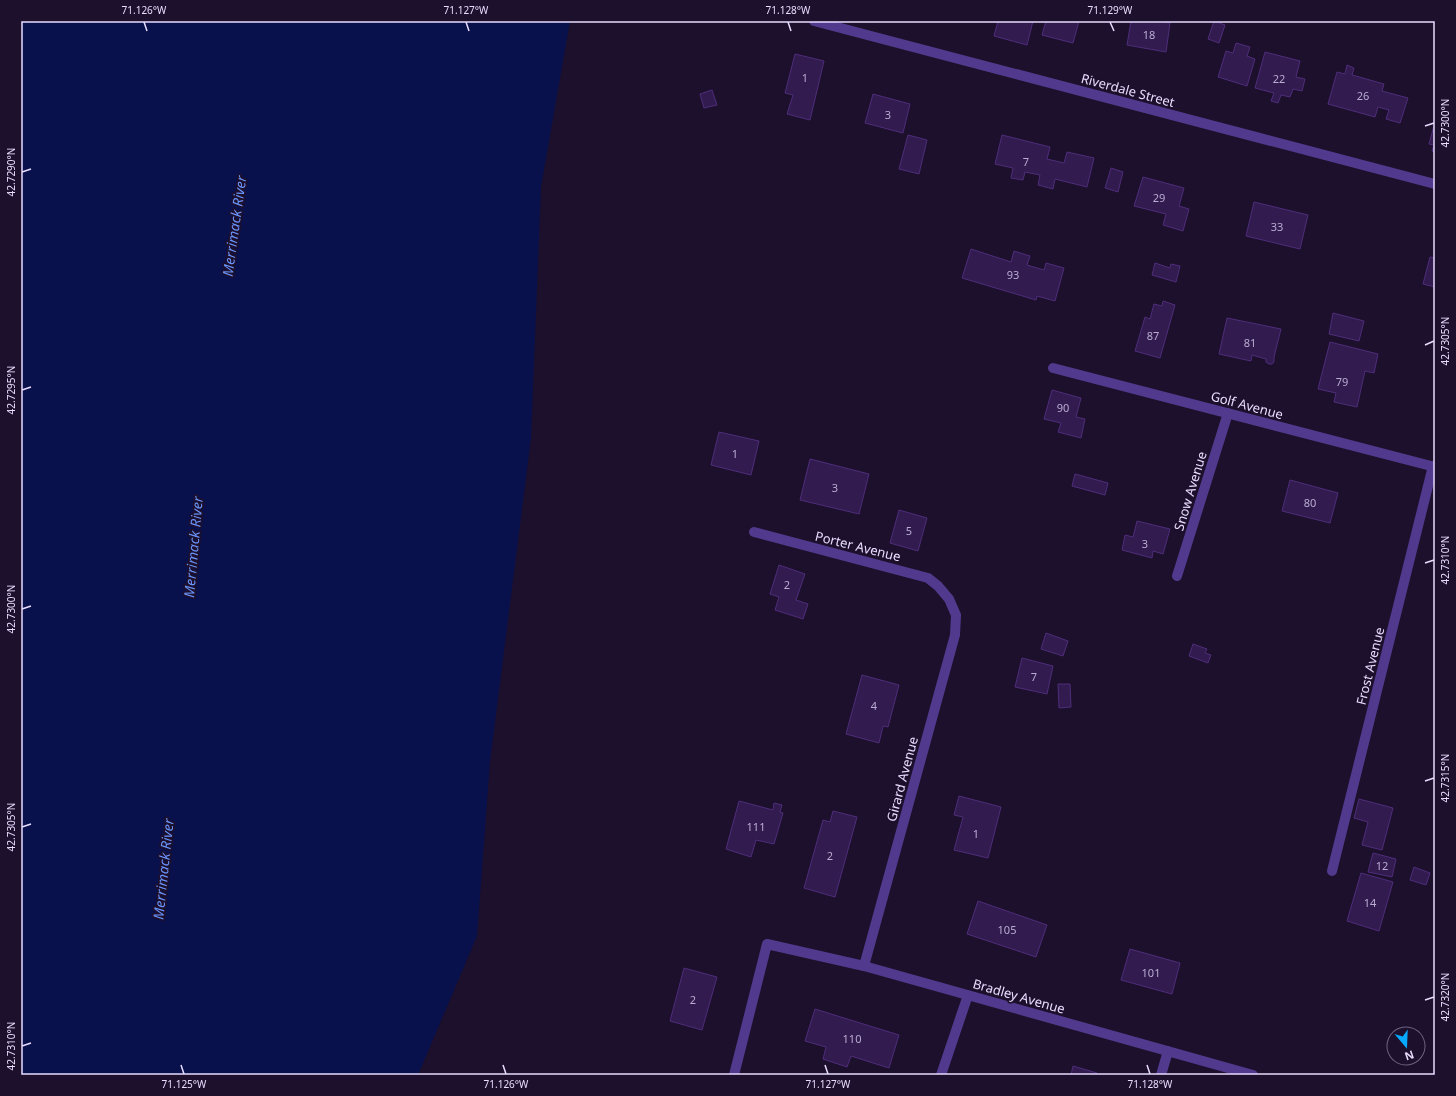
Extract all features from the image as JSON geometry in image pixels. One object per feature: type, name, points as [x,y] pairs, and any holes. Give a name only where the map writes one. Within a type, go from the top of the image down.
[{"type":"street","name":"Riverdale Street","points":[[814,21],[1435,184]]},
{"type":"street","name":"Golf Avenue","points":[[1053,368],[1434,466]]},
{"type":"street","name":"Snow Avenue","points":[[1177,576],[1228,413]]},
{"type":"street","name":"Frost Avenue","points":[[1332,871],[1434,466]]},
{"type":"street","name":"Porter Avenue","points":[[754,532],[928,578],[938,586],[949,599]]},
{"type":"street","name":"Girard Avenue","points":[[864,966],[955,634],[956,616],[949,599]]},
{"type":"street","name":"Bradley Avenue","points":[[734,1075],[767,944],[864,966],[1253,1075]]},
{"type":"street","points":[[941,1075],[968,995]]},
{"type":"street","points":[[1161,1075],[1168,1051]]},
{"type":"water","name":"Merrimack River","points":[[21,21],[570,21],[541,187],[531,438],[490,762],[477,936],[418,1075],[21,1075],[21,620],[23,614],[21,592]]},
{"type":"building","points":[[998,21],[1033,21],[1027,45],[994,36]]},
{"type":"building","points":[[1046,21],[1079,21],[1073,43],[1042,35]]},
{"type":"building","points":[[1131,21],[1155,21],[1170,23],[1166,52],[1127,45]]},
{"type":"building","points":[[1214,21],[1225,25],[1219,43],[1208,39]]},
{"type":"building","points":[[1236,43],[1250,47],[1247,56],[1255,59],[1247,86],[1218,77],[1226,51],[1233,53]]},
{"type":"building","points":[[1265,52],[1300,61],[1296,77],[1305,79],[1302,91],[1293,89],[1290,97],[1281,95],[1278,103],[1271,101],[1274,93],[1255,88]]},
{"type":"building","points":[[795,54],[824,61],[810,120],[787,114],[793,95],[785,93]]},
{"type":"building","points":[[1347,65],[1354,68],[1352,75],[1384,84],[1382,91],[1408,98],[1400,123],[1386,119],[1389,110],[1378,107],[1375,117],[1328,104],[1337,72],[1345,74]]},
{"type":"building","points":[[712,90],[717,105],[704,108],[700,94]]},
{"type":"building","points":[[873,94],[910,104],[903,133],[865,123]]},
{"type":"building","points":[[1435,122],[1435,152],[1432,151],[1434,145],[1429,144]]},
{"type":"building","points":[[908,135],[927,140],[919,174],[899,169]]},
{"type":"building","points":[[1002,135],[1050,147],[1047,159],[1064,163],[1067,152],[1094,158],[1087,187],[1055,179],[1053,189],[1038,185],[1040,175],[1025,172],[1023,180],[1011,178],[1013,168],[995,164]]},
{"type":"building","points":[[1111,168],[1123,172],[1118,192],[1105,188]]},
{"type":"building","points":[[1143,177],[1184,188],[1179,206],[1189,209],[1183,231],[1163,225],[1166,214],[1134,206]]},
{"type":"building","points":[[1254,202],[1308,215],[1300,249],[1246,236]]},
{"type":"building","points":[[971,249],[1011,262],[1014,251],[1030,256],[1027,265],[1044,270],[1046,263],[1064,268],[1055,301],[1037,296],[1036,300],[962,278]]},
{"type":"building","points":[[1430,257],[1435,258],[1435,287],[1423,284]]},
{"type":"building","points":[[1155,263],[1170,268],[1171,264],[1180,266],[1176,282],[1152,275]]},
{"type":"building","points":[[1163,301],[1175,305],[1160,358],[1135,351],[1145,317],[1150,319],[1154,304],[1162,306]]},
{"type":"building","points":[[1333,313],[1364,321],[1359,341],[1329,334]]},
{"type":"building","points":[[1227,318],[1281,329],[1274,362],[1269,364],[1266,362],[1266,359],[1252,355],[1251,361],[1219,354]]},
{"type":"building","points":[[1330,342],[1378,354],[1374,373],[1365,371],[1357,407],[1334,402],[1336,393],[1318,389]]},
{"type":"building","points":[[1052,390],[1081,398],[1076,417],[1085,419],[1081,438],[1058,432],[1061,423],[1044,419]]},
{"type":"building","points":[[719,432],[759,441],[751,475],[711,465]]},
{"type":"building","points":[[810,459],[869,474],[859,514],[800,500]]},
{"type":"building","points":[[1075,474],[1108,483],[1105,495],[1072,486]]},
{"type":"building","points":[[1290,480],[1338,493],[1330,523],[1282,511]]},
{"type":"building","points":[[899,510],[927,518],[918,551],[890,543]]},
{"type":"building","points":[[1137,521],[1170,529],[1163,554],[1153,551],[1152,558],[1122,550],[1125,535],[1133,537]]},
{"type":"building","points":[[779,565],[805,574],[796,600],[808,604],[803,619],[775,610],[779,597],[770,594]]},
{"type":"building","points":[[1046,633],[1068,641],[1063,656],[1041,649]]},
{"type":"building","points":[[1193,644],[1207,649],[1205,653],[1211,655],[1208,663],[1189,656]]},
{"type":"building","points":[[1022,658],[1053,666],[1047,694],[1015,687]]},
{"type":"building","points":[[862,675],[899,685],[888,727],[883,726],[879,743],[846,734]]},
{"type":"building","points":[[1058,684],[1070,684],[1071,707],[1059,708]]},
{"type":"building","points":[[959,796],[1001,807],[988,858],[954,850],[963,817],[954,815]]},
{"type":"building","points":[[1359,799],[1393,808],[1382,850],[1362,845],[1368,822],[1354,818]]},
{"type":"building","points":[[739,801],[773,810],[774,803],[782,805],[780,812],[783,813],[774,844],[756,840],[751,857],[726,849]]},
{"type":"building","points":[[833,811],[857,817],[835,897],[804,888],[823,820],[830,822]]},
{"type":"building","points":[[1373,853],[1396,859],[1392,877],[1368,872]]},
{"type":"building","points":[[1414,867],[1430,873],[1426,885],[1410,880]]},
{"type":"building","points":[[1361,873],[1393,882],[1379,931],[1347,921]]},
{"type":"building","points":[[978,901],[1047,925],[1036,957],[967,934]]},
{"type":"building","points":[[1130,949],[1180,963],[1172,994],[1121,980]]},
{"type":"building","points":[[684,968],[717,977],[702,1030],[670,1021]]},
{"type":"building","points":[[815,1009],[899,1035],[889,1068],[851,1056],[847,1067],[823,1059],[826,1047],[805,1041]]},
{"type":"building","points":[[1073,1066],[1097,1073],[1096,1075],[1071,1075]]}]
